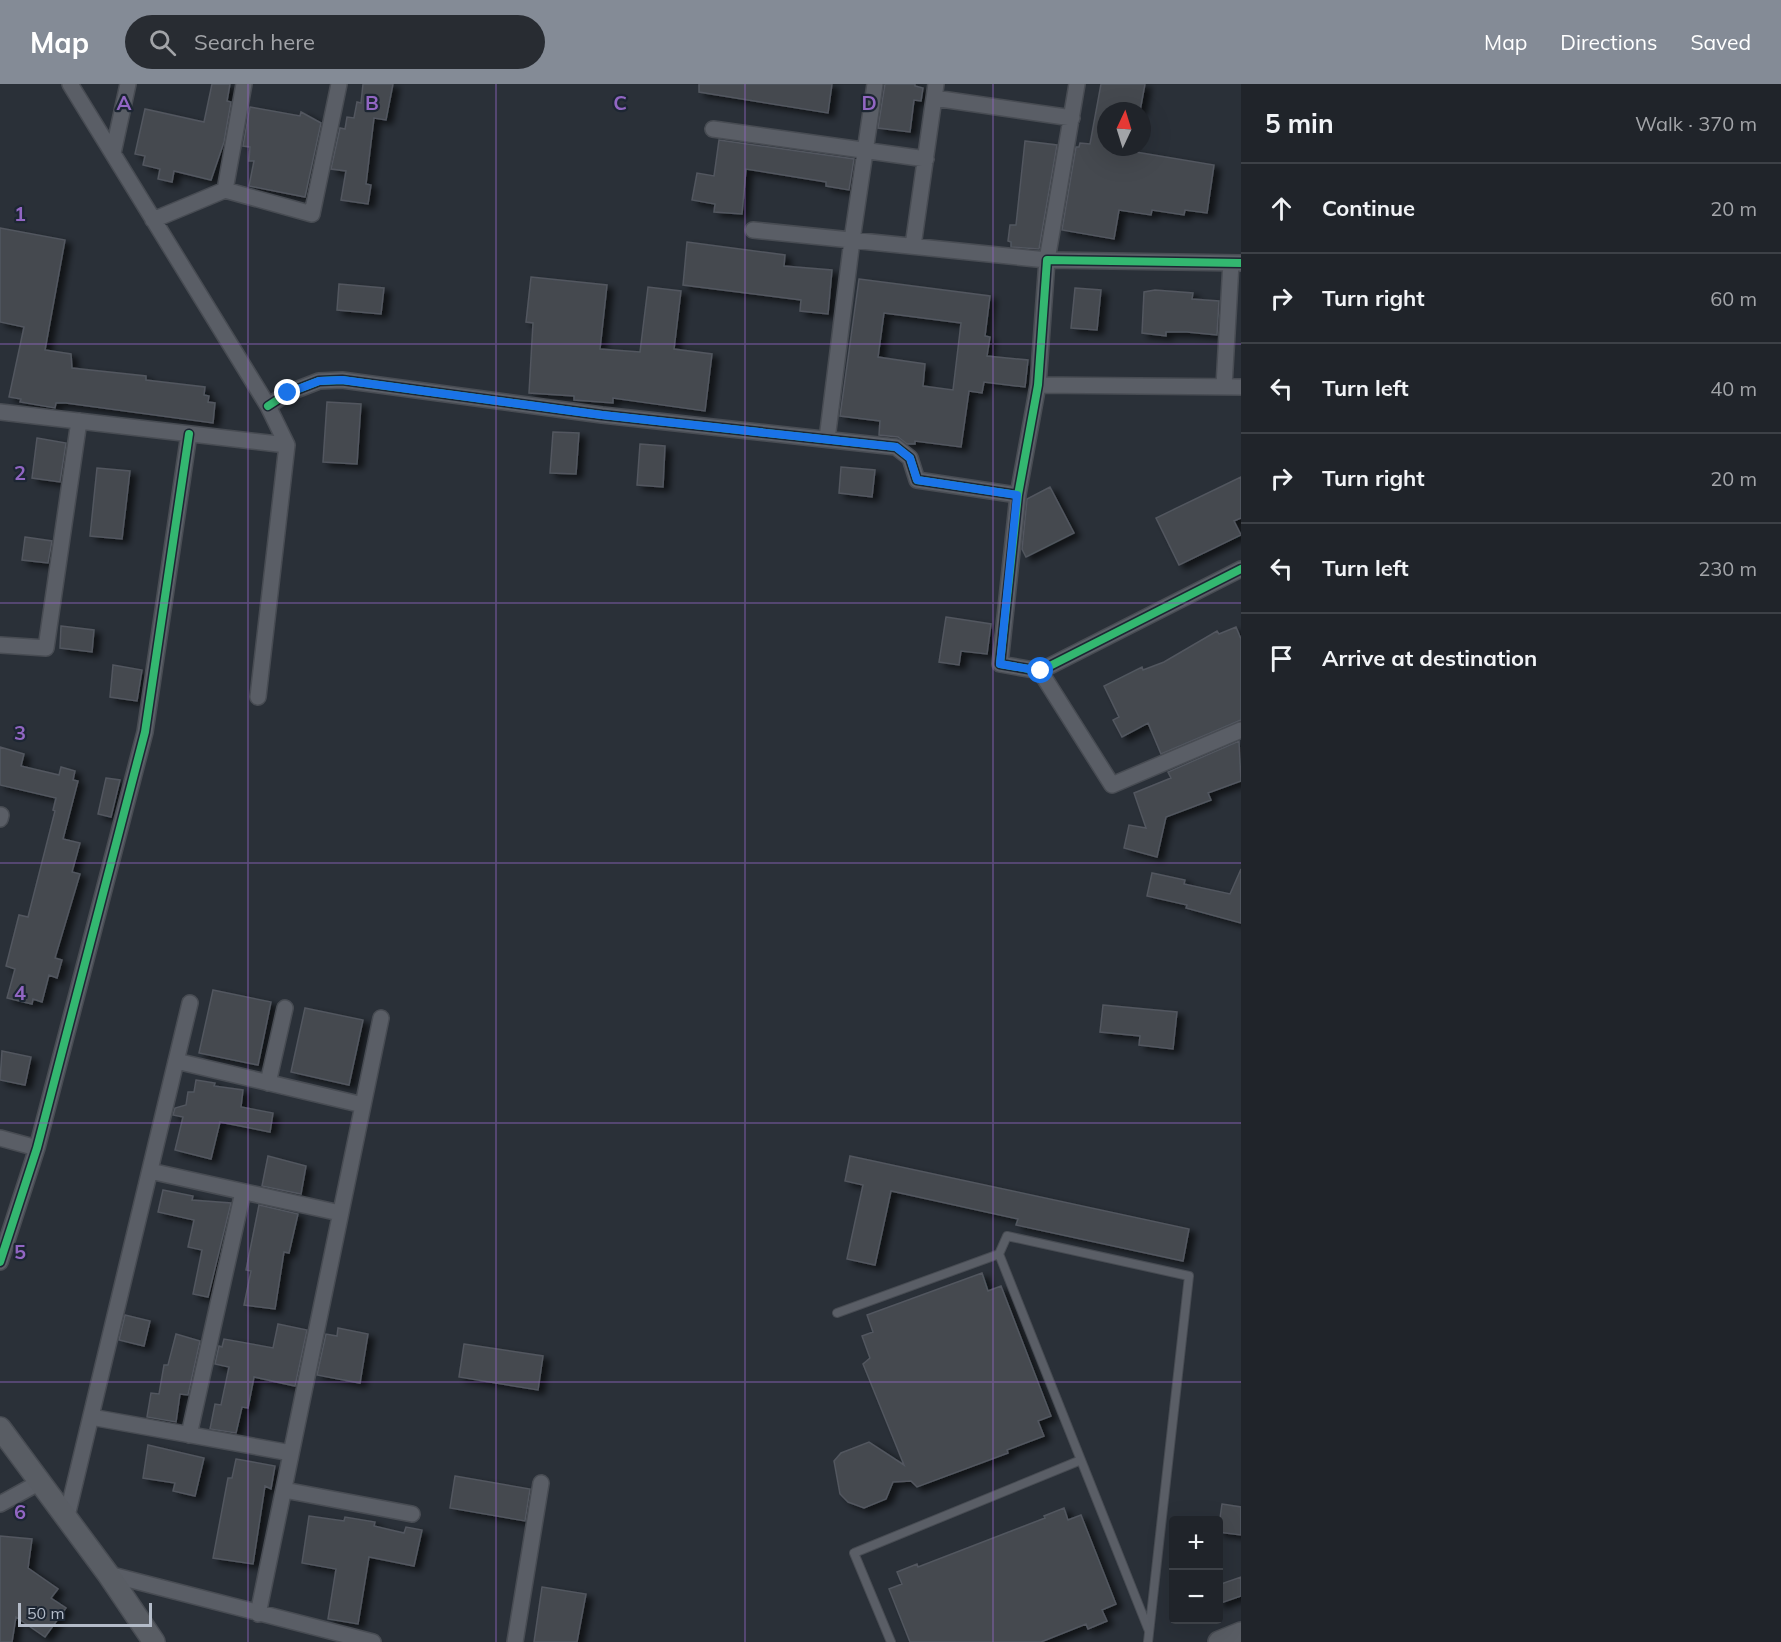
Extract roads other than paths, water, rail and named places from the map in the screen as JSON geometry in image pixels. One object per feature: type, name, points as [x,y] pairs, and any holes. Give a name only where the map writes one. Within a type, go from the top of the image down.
[{"type":"main road","points":[[0,1428],[67,1516],[154,1642]]},
{"type":"main road","points":[[1219,1642],[1241,1633]]},
{"type":"street","points":[[70,84],[268,406],[288,445],[258,697]]},
{"type":"street","points":[[112,153],[128,84]]},
{"type":"street","points":[[225,190],[244,84]]},
{"type":"street","points":[[153,220],[225,190],[312,214],[339,84]]},
{"type":"street","points":[[827,439],[852,240],[875,84]]},
{"type":"street","points":[[1077,84],[1047,260],[1038,385],[1017,495],[1000,664],[1041,671],[1241,569]]},
{"type":"street","points":[[913,246],[935,91],[1072,118]]},
{"type":"street","points":[[713,129],[926,159]]},
{"type":"street","points":[[753,230],[1047,260],[1236,263],[1224,386]]},
{"type":"street","points":[[268,406],[288,393],[319,381],[342,380],[602,415],[896,447],[910,458],[917,480],[1017,495]]},
{"type":"street","points":[[1038,385],[1241,387]]},
{"type":"street","points":[[0,412],[288,445]]},
{"type":"street","points":[[0,645],[46,648],[79,421]]},
{"type":"street","points":[[0,1262],[37,1148],[145,732],[189,434]]},
{"type":"street","points":[[1041,671],[1112,785],[1241,730]]},
{"type":"street","points":[[67,1516],[190,1003]]},
{"type":"street","points":[[268,1083],[285,1008]]},
{"type":"street","points":[[258,1614],[381,1018]]},
{"type":"street","points":[[176,1061],[363,1105]]},
{"type":"street","points":[[0,1138],[37,1148]]},
{"type":"street","points":[[150,1171],[340,1213]]},
{"type":"street","points":[[189,1435],[243,1192]]},
{"type":"street","points":[[91,1417],[291,1453]]},
{"type":"street","points":[[0,1504],[40,1482]]},
{"type":"street","points":[[515,1642],[540,1483]]},
{"type":"street","points":[[284,1490],[412,1514]]},
{"type":"street","points":[[108,1574],[373,1642]]},
{"type":"lane","points":[[1148,1642],[1189,1276],[1007,1236],[999,1254],[1149,1632]]},
{"type":"lane","points":[[837,1313],[999,1254]]},
{"type":"lane","points":[[891,1642],[854,1553],[1080,1460]]}]
